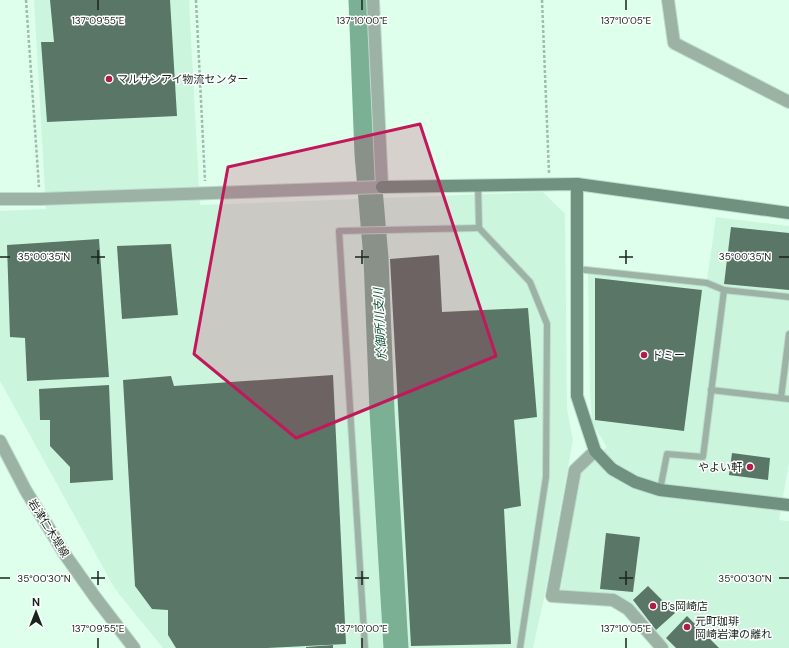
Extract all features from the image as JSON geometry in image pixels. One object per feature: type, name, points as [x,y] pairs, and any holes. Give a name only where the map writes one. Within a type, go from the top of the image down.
[{"type":"street","points":[[373,0],[382,186]]},
{"type":"street","points":[[668,0],[674,43],[789,102]]},
{"type":"street","points":[[0,199],[40,200],[382,186],[577,184],[789,213]]},
{"type":"street","points":[[577,184],[577,396],[595,451],[612,470],[635,482],[660,490],[789,505]]},
{"type":"street","name":"岩津仁木堤線","points":[[0,441],[26,491],[66,556],[134,648]]},
{"type":"street","points":[[595,451],[575,470],[552,596],[613,600],[628,609],[662,648]]},
{"type":"lane","points":[[478,185],[479,228],[530,282],[548,324],[546,477],[520,648]]},
{"type":"lane","points":[[365,648],[339,231],[479,228]]},
{"type":"lane","points":[[577,269],[707,283],[724,290],[789,297]]},
{"type":"lane","points":[[660,490],[667,454],[703,457],[724,290]]},
{"type":"lane","points":[[781,398],[789,334]]},
{"type":"lane","points":[[711,390],[789,399]]},
{"type":"path","points":[[26,0],[40,200]]},
{"type":"path","points":[[196,0],[206,193]]},
{"type":"path","points":[[542,0],[550,184]]},
{"type":"highlighted area","points":[[420,124],[496,356],[296,438],[194,354],[228,167]]},
{"type":"shaded area","points":[[34,0],[189,0],[200,205],[543,192],[565,214],[567,409],[573,440],[543,603],[533,648],[163,648],[115,589],[0,381],[0,211],[46,209]]},
{"type":"shaded area","points":[[716,217],[789,226],[789,463],[779,520],[789,521],[789,648],[668,648],[657,637],[630,602],[614,596],[561,590],[579,472],[607,447],[592,423],[588,273],[706,287]]},
{"type":"building","name":"マルサンアイ物流センター","points":[[50,0],[170,0],[177,116],[47,122],[41,42],[54,42]]},
{"type":"building","points":[[731,227],[789,233],[789,290],[724,284]]},
{"type":"building","points":[[99,239],[109,377],[27,381],[25,338],[10,337],[7,245]]},
{"type":"building","points":[[171,244],[178,315],[122,319],[117,246]]},
{"type":"building","points":[[439,255],[442,312],[528,308],[537,417],[514,420],[521,506],[504,509],[511,644],[411,646],[390,259]]},
{"type":"building","name":"ドミー","points":[[595,278],[702,290],[684,431],[595,420]]},
{"type":"building","points":[[333,375],[346,644],[267,648],[176,648],[168,635],[168,610],[152,609],[135,586],[123,380],[171,376],[174,386]]},
{"type":"building","points":[[109,385],[113,480],[70,483],[70,467],[50,446],[50,420],[40,420],[39,389]]},
{"type":"building","name":"やよい軒","points":[[732,453],[770,458],[768,480],[729,475]]},
{"type":"building","points":[[606,533],[640,537],[633,592],[600,589]]},
{"type":"building","name":"B’s岡崎店","points":[[648,586],[675,613],[656,630],[633,600]]},
{"type":"building","name":"元町珈琲 岡崎岩津の離れ","points":[[687,616],[719,648],[676,648],[666,638]]},
{"type":"building","points":[[333,645],[333,648],[306,648],[306,647]]},
{"type":"waterway","name":"於御所川支川","points":[[361,0],[367,154],[376,258],[382,411],[396,648]]},
{"type":"place","name":"マルサンアイ物流センター","points":[[109,79]]},
{"type":"place","name":"ドミー","points":[[644,355]]},
{"type":"place","name":"やよい軒","points":[[750,467]]},
{"type":"place","name":"B’s岡崎店","points":[[653,606]]},
{"type":"place","name":"元町珈琲 岡崎岩津の離れ","points":[[687,627]]}]
